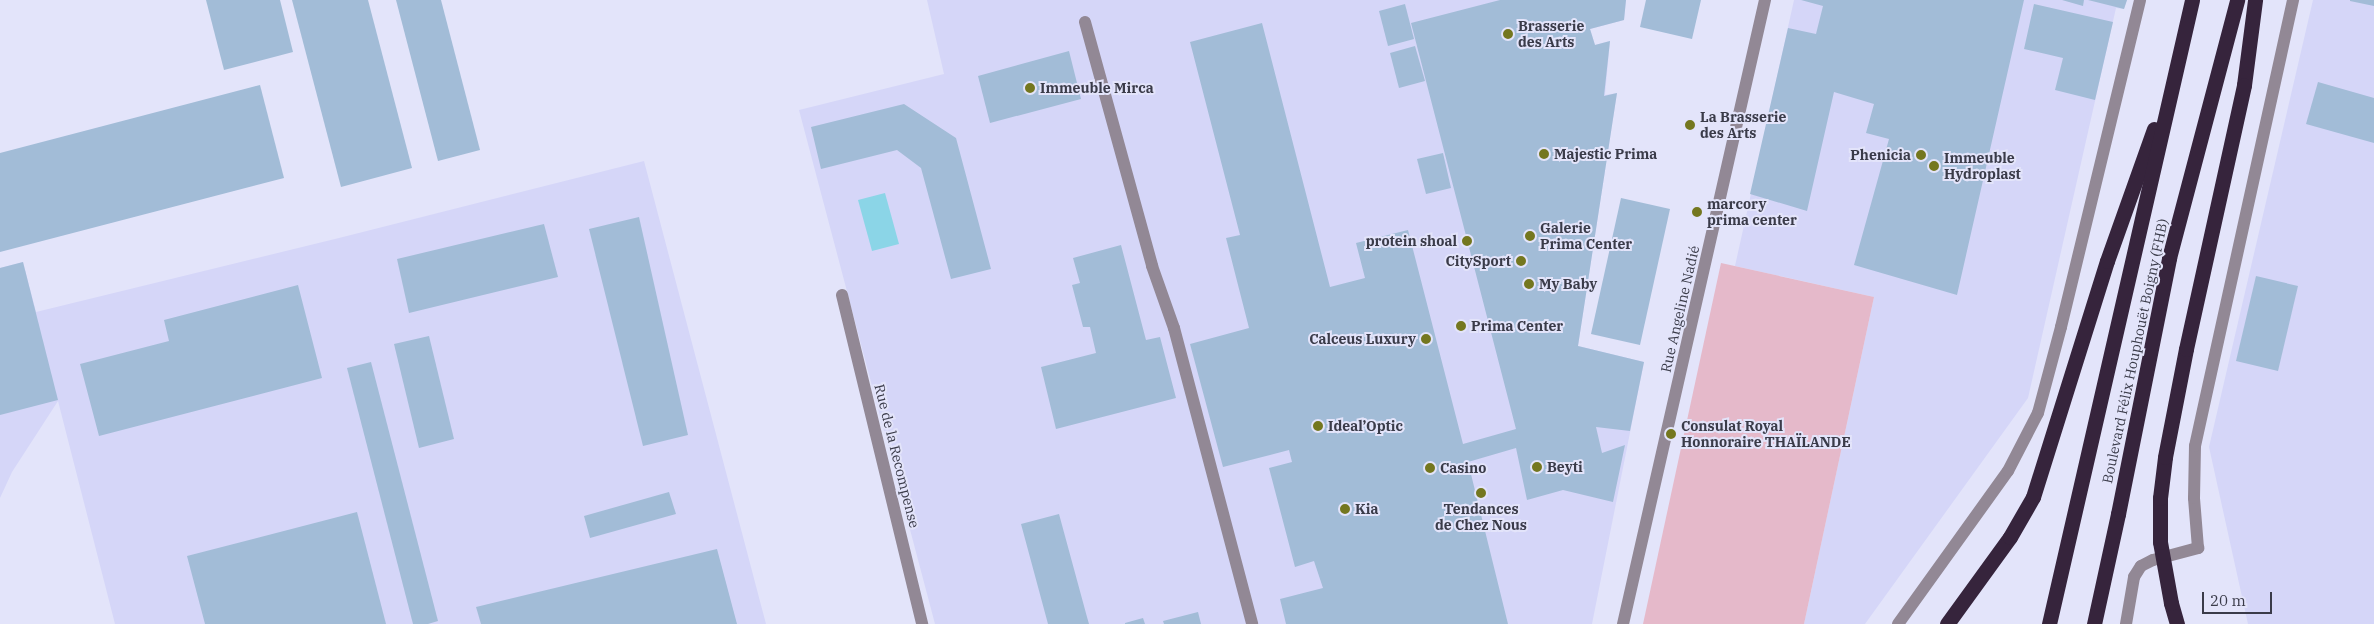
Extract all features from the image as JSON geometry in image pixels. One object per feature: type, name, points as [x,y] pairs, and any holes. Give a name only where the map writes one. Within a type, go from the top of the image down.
[{"type":"highway","name":"Boulevard Félix Houphouët Boigny (FHB)","points":[[2049,624],[2130,272],[2171,83],[2192,0]]},
{"type":"highway","name":"Boulevard Félix Houphouët Boigny (FHB)","points":[[2094,624],[2118,514],[2168,258],[2237,0]]},
{"type":"highway","points":[[2177,624],[2171,603],[2160,542],[2160,498],[2165,457],[2186,349],[2244,85],[2256,0]]},
{"type":"highway","points":[[1947,624],[2010,537],[2033,497],[2107,261],[2171,83]]},
{"type":"street","name":"Rue Angeline Nadié","points":[[1623,624],[1765,0]]},
{"type":"street","points":[[1898,624],[2008,471],[2038,413],[2062,327],[2140,0]]},
{"type":"street","points":[[2126,624],[2134,577],[2141,566],[2153,560],[2198,548],[2194,498],[2195,446],[2293,0]]},
{"type":"street","points":[[1086,22],[1152,266],[1174,328],[1252,624]]},
{"type":"street","name":"Rue de la Recompense","points":[[842,295],[922,624]]},
{"type":"shaded area","points":[[927,0],[1626,0],[1624,20],[1590,29],[1595,45],[1610,41],[1605,95],[1617,93],[1578,346],[1644,362],[1592,624],[935,624],[799,110],[944,74]]},
{"type":"shaded area","points":[[1794,0],[2127,0],[2124,9],[2116,8],[2028,398],[1865,624],[1804,624],[1874,297],[1735,266]]},
{"type":"shaded area","points":[[2313,0],[2374,0],[2374,624],[2248,624],[2209,447]]},
{"type":"shaded area","points":[[644,161],[766,624],[115,624],[58,401],[12,472],[0,498],[0,268],[23,262],[36,312]]},
{"type":"shaded area","points":[[885,193],[899,244],[872,251],[858,200]]},
{"type":"shaded area","points":[[1721,263],[1874,297],[1804,624],[1643,624]]},
{"type":"building","points":[[206,0],[280,0],[293,52],[224,70]]},
{"type":"building","points":[[292,0],[368,0],[412,168],[341,187]]},
{"type":"building","points":[[396,0],[441,0],[480,150],[438,161]]},
{"type":"building","name":"Prima Center","points":[[1500,0],[1626,0],[1624,20],[1590,29],[1595,45],[1610,41],[1604,96],[1617,93],[1578,346],[1644,362],[1630,431],[1596,427],[1602,453],[1625,445],[1613,502],[1563,490],[1527,500],[1516,448],[1468,462],[1508,624],[1286,624],[1280,599],[1323,588],[1314,561],[1295,567],[1269,468],[1292,462],[1289,450],[1223,467],[1190,344],[1249,328],[1226,238],[1240,235],[1190,42],[1262,23],[1330,287],[1365,278],[1356,243],[1408,230],[1463,444],[1516,429],[1411,23]]},
{"type":"building","points":[[1646,0],[1701,0],[1692,39],[1640,27]]},
{"type":"building","name":"Immeuble Hydroplast","points":[[1801,0],[2024,0],[1957,295],[1854,265],[1889,139],[1866,133],[1874,104],[1834,92],[1807,211],[1750,194],[1788,28],[1816,34],[1823,6]]},
{"type":"building","points":[[2062,0],[2084,0],[2083,6]]},
{"type":"building","points":[[2088,0],[2127,0],[2124,9]]},
{"type":"building","points":[[2374,0],[2374,6],[2350,1]]},
{"type":"building","points":[[1405,4],[1414,39],[1388,46],[1379,11]]},
{"type":"building","points":[[2034,4],[2113,22],[2095,100],[2055,90],[2063,58],[2024,49]]},
{"type":"building","points":[[1415,46],[1425,81],[1399,88],[1390,53]]},
{"type":"building","name":"Immeuble Mirca","points":[[1069,51],[1081,99],[990,123],[978,76]]},
{"type":"building","points":[[2318,82],[2374,98],[2374,143],[2306,124]]},
{"type":"building","points":[[260,85],[284,178],[0,252],[0,153]]},
{"type":"building","points":[[904,104],[956,138],[991,269],[951,279],[921,168],[897,150],[821,169],[811,127]]},
{"type":"building","points":[[1443,153],[1451,188],[1426,194],[1417,159]]},
{"type":"building","points":[[1621,198],[1670,209],[1640,345],[1591,334]]},
{"type":"building","points":[[639,217],[688,435],[643,446],[589,229]]},
{"type":"building","points":[[544,224],[558,277],[409,313],[397,259]]},
{"type":"building","points":[[1121,245],[1146,340],[1160,337],[1176,398],[1056,429],[1041,367],[1096,353],[1090,327],[1083,327],[1072,285],[1080,283],[1073,258]]},
{"type":"building","points":[[23,262],[58,400],[0,415],[0,268]]},
{"type":"building","points":[[2256,276],[2298,286],[2278,371],[2236,361]]},
{"type":"building","points":[[298,285],[322,378],[99,436],[80,364],[169,341],[164,320]]},
{"type":"building","points":[[429,336],[454,439],[419,448],[394,344]]},
{"type":"building","points":[[371,362],[438,621],[428,624],[413,624],[347,368]]},
{"type":"building","points":[[669,492],[676,514],[590,538],[584,516]]},
{"type":"building","points":[[357,512],[386,624],[205,624],[187,556]]},
{"type":"building","points":[[1059,514],[1089,624],[1048,624],[1021,524]]},
{"type":"building","points":[[717,549],[737,624],[481,624],[476,607]]},
{"type":"building","points":[[1198,612],[1201,624],[1164,624],[1163,621]]},
{"type":"building","points":[[1143,618],[1145,624],[1125,624],[1125,623]]},
{"type":"place","name":"Brasserie des Arts","points":[[1508,34]]},
{"type":"place","name":"Immeuble Mirca","points":[[1030,88]]},
{"type":"place","name":"La Brasserie des Arts","points":[[1690,125]]},
{"type":"place","name":"Majestic Prima","points":[[1544,154]]},
{"type":"place","name":"Phenicia","points":[[1921,155]]},
{"type":"place","name":"Immeuble Hydroplast","points":[[1934,166]]},
{"type":"place","name":"marcory prima center","points":[[1697,212]]},
{"type":"place","name":"Galerie Prima Center","points":[[1530,236]]},
{"type":"place","name":"protein shoal","points":[[1467,241]]},
{"type":"place","name":"CitySport","points":[[1521,261]]},
{"type":"place","name":"My Baby","points":[[1529,284]]},
{"type":"place","name":"Prima Center","points":[[1461,326]]},
{"type":"place","name":"Calceus Luxury","points":[[1426,339]]},
{"type":"place","name":"Ideal’Optic","points":[[1318,426]]},
{"type":"place","name":"Consulat Royal Honnoraire THAÏLANDE","points":[[1671,434]]},
{"type":"place","name":"Beyti","points":[[1537,467]]},
{"type":"place","name":"Casino","points":[[1430,468]]},
{"type":"place","name":"Tendances de Chez Nous","points":[[1481,493]]},
{"type":"place","name":"Kia","points":[[1345,509]]}]
